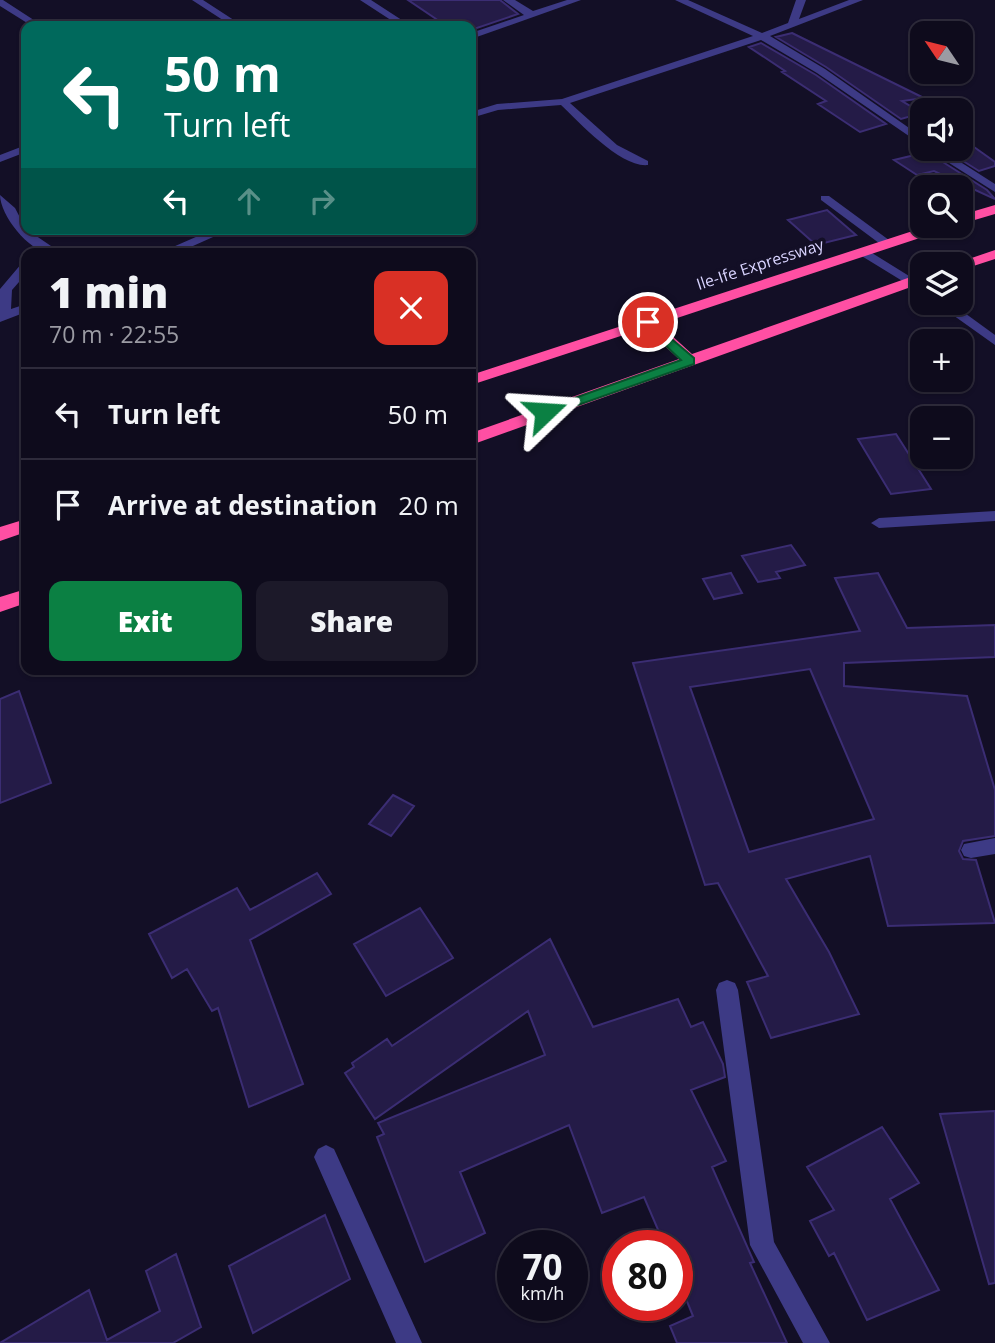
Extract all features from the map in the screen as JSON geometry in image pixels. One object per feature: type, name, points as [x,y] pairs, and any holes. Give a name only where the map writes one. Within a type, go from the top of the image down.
[{"type":"highway","points":[[973,216],[995,209]]},
{"type":"highway","name":"Ile-Ife Expressway","points":[[476,378],[910,236]]},
{"type":"highway","points":[[973,261],[995,254]]},
{"type":"highway","points":[[476,437],[910,286]]},
{"type":"highway","points":[[648,322],[690,361]]},
{"type":"highway","points":[[0,534],[21,527]]},
{"type":"highway","points":[[0,606],[21,598]]},
{"type":"street","points":[[197,0],[230,21]]},
{"type":"street","points":[[365,0],[398,21]]},
{"type":"street","points":[[508,0],[529,12],[529,15]]},
{"type":"street","points":[[476,34],[576,0]]},
{"type":"street","points":[[680,0],[762,36],[821,71],[910,134]]},
{"type":"street","points":[[792,24],[801,0]]},
{"type":"street","points":[[476,113],[497,107],[563,102],[762,36],[858,0]]},
{"type":"street","points":[[0,2],[30,21]]},
{"type":"street","points":[[563,102],[613,148],[644,163]]},
{"type":"street","points":[[0,159],[21,150]]},
{"type":"street","points":[[952,161],[995,189]]},
{"type":"street","points":[[977,177],[995,172]]},
{"type":"street","points":[[825,198],[887,243]]},
{"type":"street","points":[[0,199],[11,211],[21,229]]},
{"type":"street","points":[[27,235],[42,248]]},
{"type":"street","points":[[178,248],[210,235]]},
{"type":"street","points":[[864,252],[910,278]]},
{"type":"street","points":[[2,317],[6,290],[21,272]]},
{"type":"street","points":[[2,317],[21,309]]},
{"type":"street","points":[[959,315],[995,341]]},
{"type":"street","points":[[879,523],[995,516]]},
{"type":"street","points":[[971,850],[995,846]]},
{"type":"street","points":[[727,990],[762,1245],[817,1343]]},
{"type":"street","points":[[326,1157],[409,1343]]},
{"type":"building","points":[[408,0],[500,0],[518,14],[476,28],[476,21],[439,21]]},
{"type":"building","points":[[792,33],[924,98],[902,101],[910,106],[910,116],[901,119],[826,67],[776,37]]},
{"type":"building","points":[[761,43],[816,75],[886,124],[860,132],[818,104],[826,101],[749,47]]},
{"type":"building","points":[[973,146],[995,162],[995,166],[979,171],[963,161],[973,161]]},
{"type":"building","points":[[910,156],[910,161],[941,161],[963,175],[943,175],[934,171],[917,175],[894,160]]},
{"type":"building","points":[[973,181],[987,190],[995,199],[973,189]]},
{"type":"building","points":[[827,210],[856,235],[816,245],[788,220]]},
{"type":"building","points":[[896,434],[910,456],[910,469],[918,469],[931,489],[891,494],[858,439]]},
{"type":"building","points":[[791,545],[805,565],[776,572],[780,578],[758,582],[742,556]]},
{"type":"building","points":[[731,573],[742,593],[714,599],[703,579]]},
{"type":"building","points":[[878,573],[907,628],[995,625],[995,657],[844,663],[844,686],[967,696],[995,790],[995,836],[963,841],[959,851],[963,859],[976,860],[995,923],[888,926],[870,856],[786,879],[829,952],[859,1014],[771,1038],[747,982],[768,976],[718,883],[705,885],[633,663],[860,631],[835,578]],"holes":[[[810,669],[874,819],[749,852],[690,687]]]},
{"type":"building","points":[[19,691],[51,783],[0,803],[0,699]]},
{"type":"building","points":[[393,795],[414,806],[391,836],[369,824]]},
{"type":"building","points":[[317,873],[331,894],[250,940],[303,1084],[249,1107],[218,1008],[212,1011],[187,969],[172,978],[149,934],[237,888],[250,910]]},
{"type":"building","points":[[420,908],[453,958],[386,996],[354,944]]},
{"type":"building","points":[[550,939],[593,1027],[678,999],[691,1027],[703,1022],[723,1064],[725,1077],[691,1090],[726,1161],[712,1167],[754,1262],[750,1263],[787,1343],[677,1343],[670,1326],[682,1321],[693,1321],[693,1230],[658,1230],[644,1197],[602,1213],[569,1125],[460,1172],[485,1233],[425,1262],[377,1137],[384,1134],[378,1123],[545,1055],[528,1011],[375,1119],[345,1073],[354,1067],[352,1063],[387,1039],[392,1046]]},
{"type":"building","points":[[995,1111],[995,1283],[989,1284],[940,1114]]},
{"type":"building","points":[[882,1127],[919,1183],[890,1199],[939,1290],[867,1320],[834,1253],[829,1256],[810,1221],[834,1210],[807,1167]]},
{"type":"building","points":[[325,1215],[350,1279],[253,1333],[229,1266]]},
{"type":"building","points":[[176,1254],[201,1327],[173,1343],[0,1343],[89,1290],[107,1340],[160,1311],[146,1271]]},
{"type":"route","points":[[545,412],[690,361],[648,322]]}]
